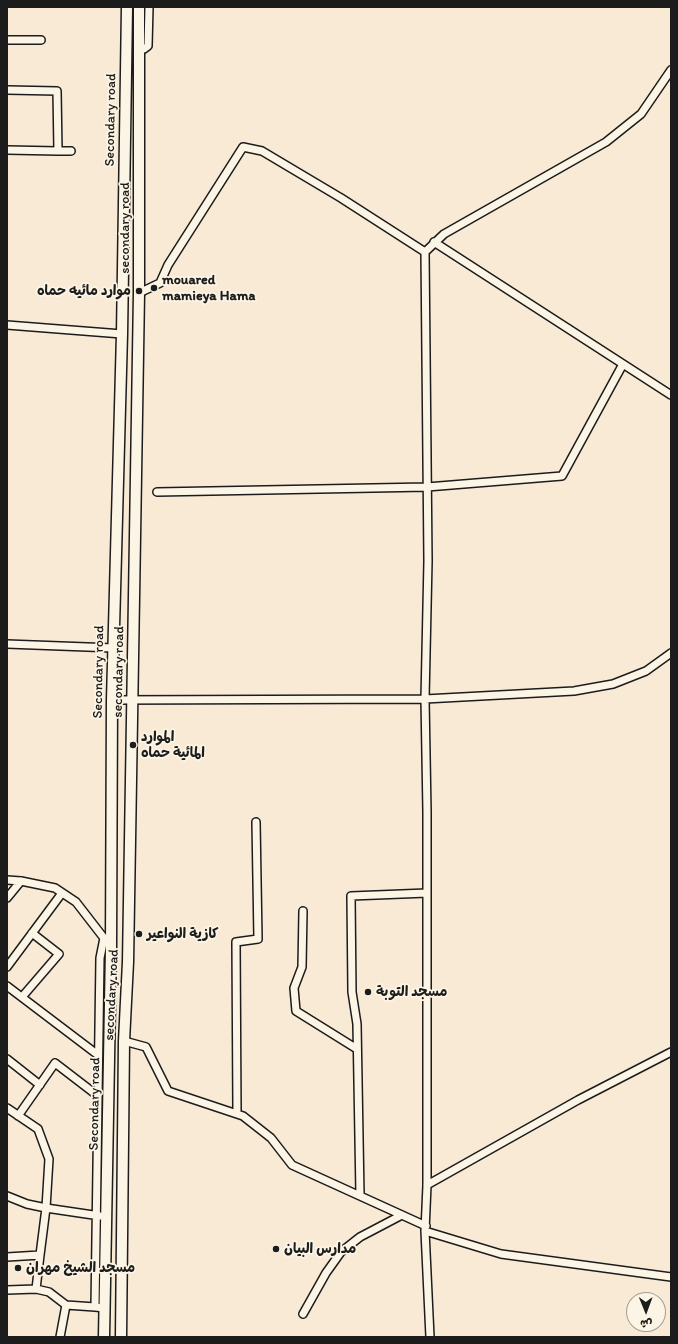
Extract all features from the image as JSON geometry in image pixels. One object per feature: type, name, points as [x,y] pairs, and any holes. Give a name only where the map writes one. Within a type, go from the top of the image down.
[{"type":"main road","name":"Secondary road","points":[[104,1337],[100,1307],[111,948],[112,700],[122,334],[127,7]]},
{"type":"main road","name":"secondary road","points":[[121,1337],[124,1041],[128,962],[139,293],[139,7]]},
{"type":"street","points":[[138,50],[144,49],[148,46],[148,7]]},
{"type":"street","points":[[7,40],[40,40]]},
{"type":"street","points":[[430,1337],[426,1229],[426,252],[434,242],[444,234],[606,142],[641,114],[671,70]]},
{"type":"street","points":[[7,90],[57,91],[58,151]]},
{"type":"street","points":[[139,293],[160,283],[168,265],[243,147],[262,151],[341,198],[426,252]]},
{"type":"street","points":[[7,150],[72,151]]},
{"type":"street","points":[[434,242],[671,395]]},
{"type":"street","points":[[7,325],[122,334]]},
{"type":"street","points":[[157,492],[427,488],[562,476],[623,364]]},
{"type":"street","points":[[7,644],[114,648]]},
{"type":"street","points":[[112,700],[425,699],[574,691],[612,684],[646,671],[671,653]]},
{"type":"street","points":[[237,1114],[236,942],[258,939],[256,822]]},
{"type":"street","points":[[7,880],[21,880],[55,888],[76,902],[111,948]]},
{"type":"street","points":[[7,898],[21,880]]},
{"type":"street","points":[[7,967],[62,893]]},
{"type":"street","points":[[360,1195],[357,1049],[352,992],[351,896],[427,894]]},
{"type":"street","points":[[302,911],[302,966],[294,988],[296,1011],[357,1049]]},
{"type":"street","points":[[22,997],[59,954],[32,933]]},
{"type":"street","points":[[7,1196],[27,1204],[102,1217],[98,1055],[100,958],[104,938]]},
{"type":"street","points":[[7,986],[98,1055]]},
{"type":"street","points":[[124,1041],[146,1047],[168,1091],[244,1116],[271,1138],[292,1165],[360,1195],[426,1229],[501,1254],[671,1277]]},
{"type":"street","points":[[427,1184],[578,1100],[671,1052]]},
{"type":"street","points":[[7,1059],[40,1085]]},
{"type":"street","points":[[18,1116],[55,1063],[98,1096]]},
{"type":"street","points":[[7,1108],[38,1129],[49,1159],[46,1208],[36,1289]]},
{"type":"street","points":[[303,1314],[326,1273],[340,1252],[360,1237],[400,1216]]},
{"type":"street","points":[[7,1257],[40,1255]]},
{"type":"street","points":[[7,1290],[36,1289],[49,1292],[66,1305],[100,1307]]},
{"type":"street","points":[[60,1337],[66,1305]]},
{"type":"place","name":"mouared mamieya Hama","points":[[154,288]]},
{"type":"place","name":"موارد مائيه حماه","points":[[139,291]]},
{"type":"place","name":"الموارد المائية حماه","points":[[133,745]]},
{"type":"place","name":"كازية النواعير","points":[[139,934]]},
{"type":"place","name":"مسجد التوبة","points":[[368,992]]},
{"type":"place","name":"مدارس البيان","points":[[276,1249]]},
{"type":"place","name":"مسجد الشيخ مهران","points":[[18,1268]]}]
